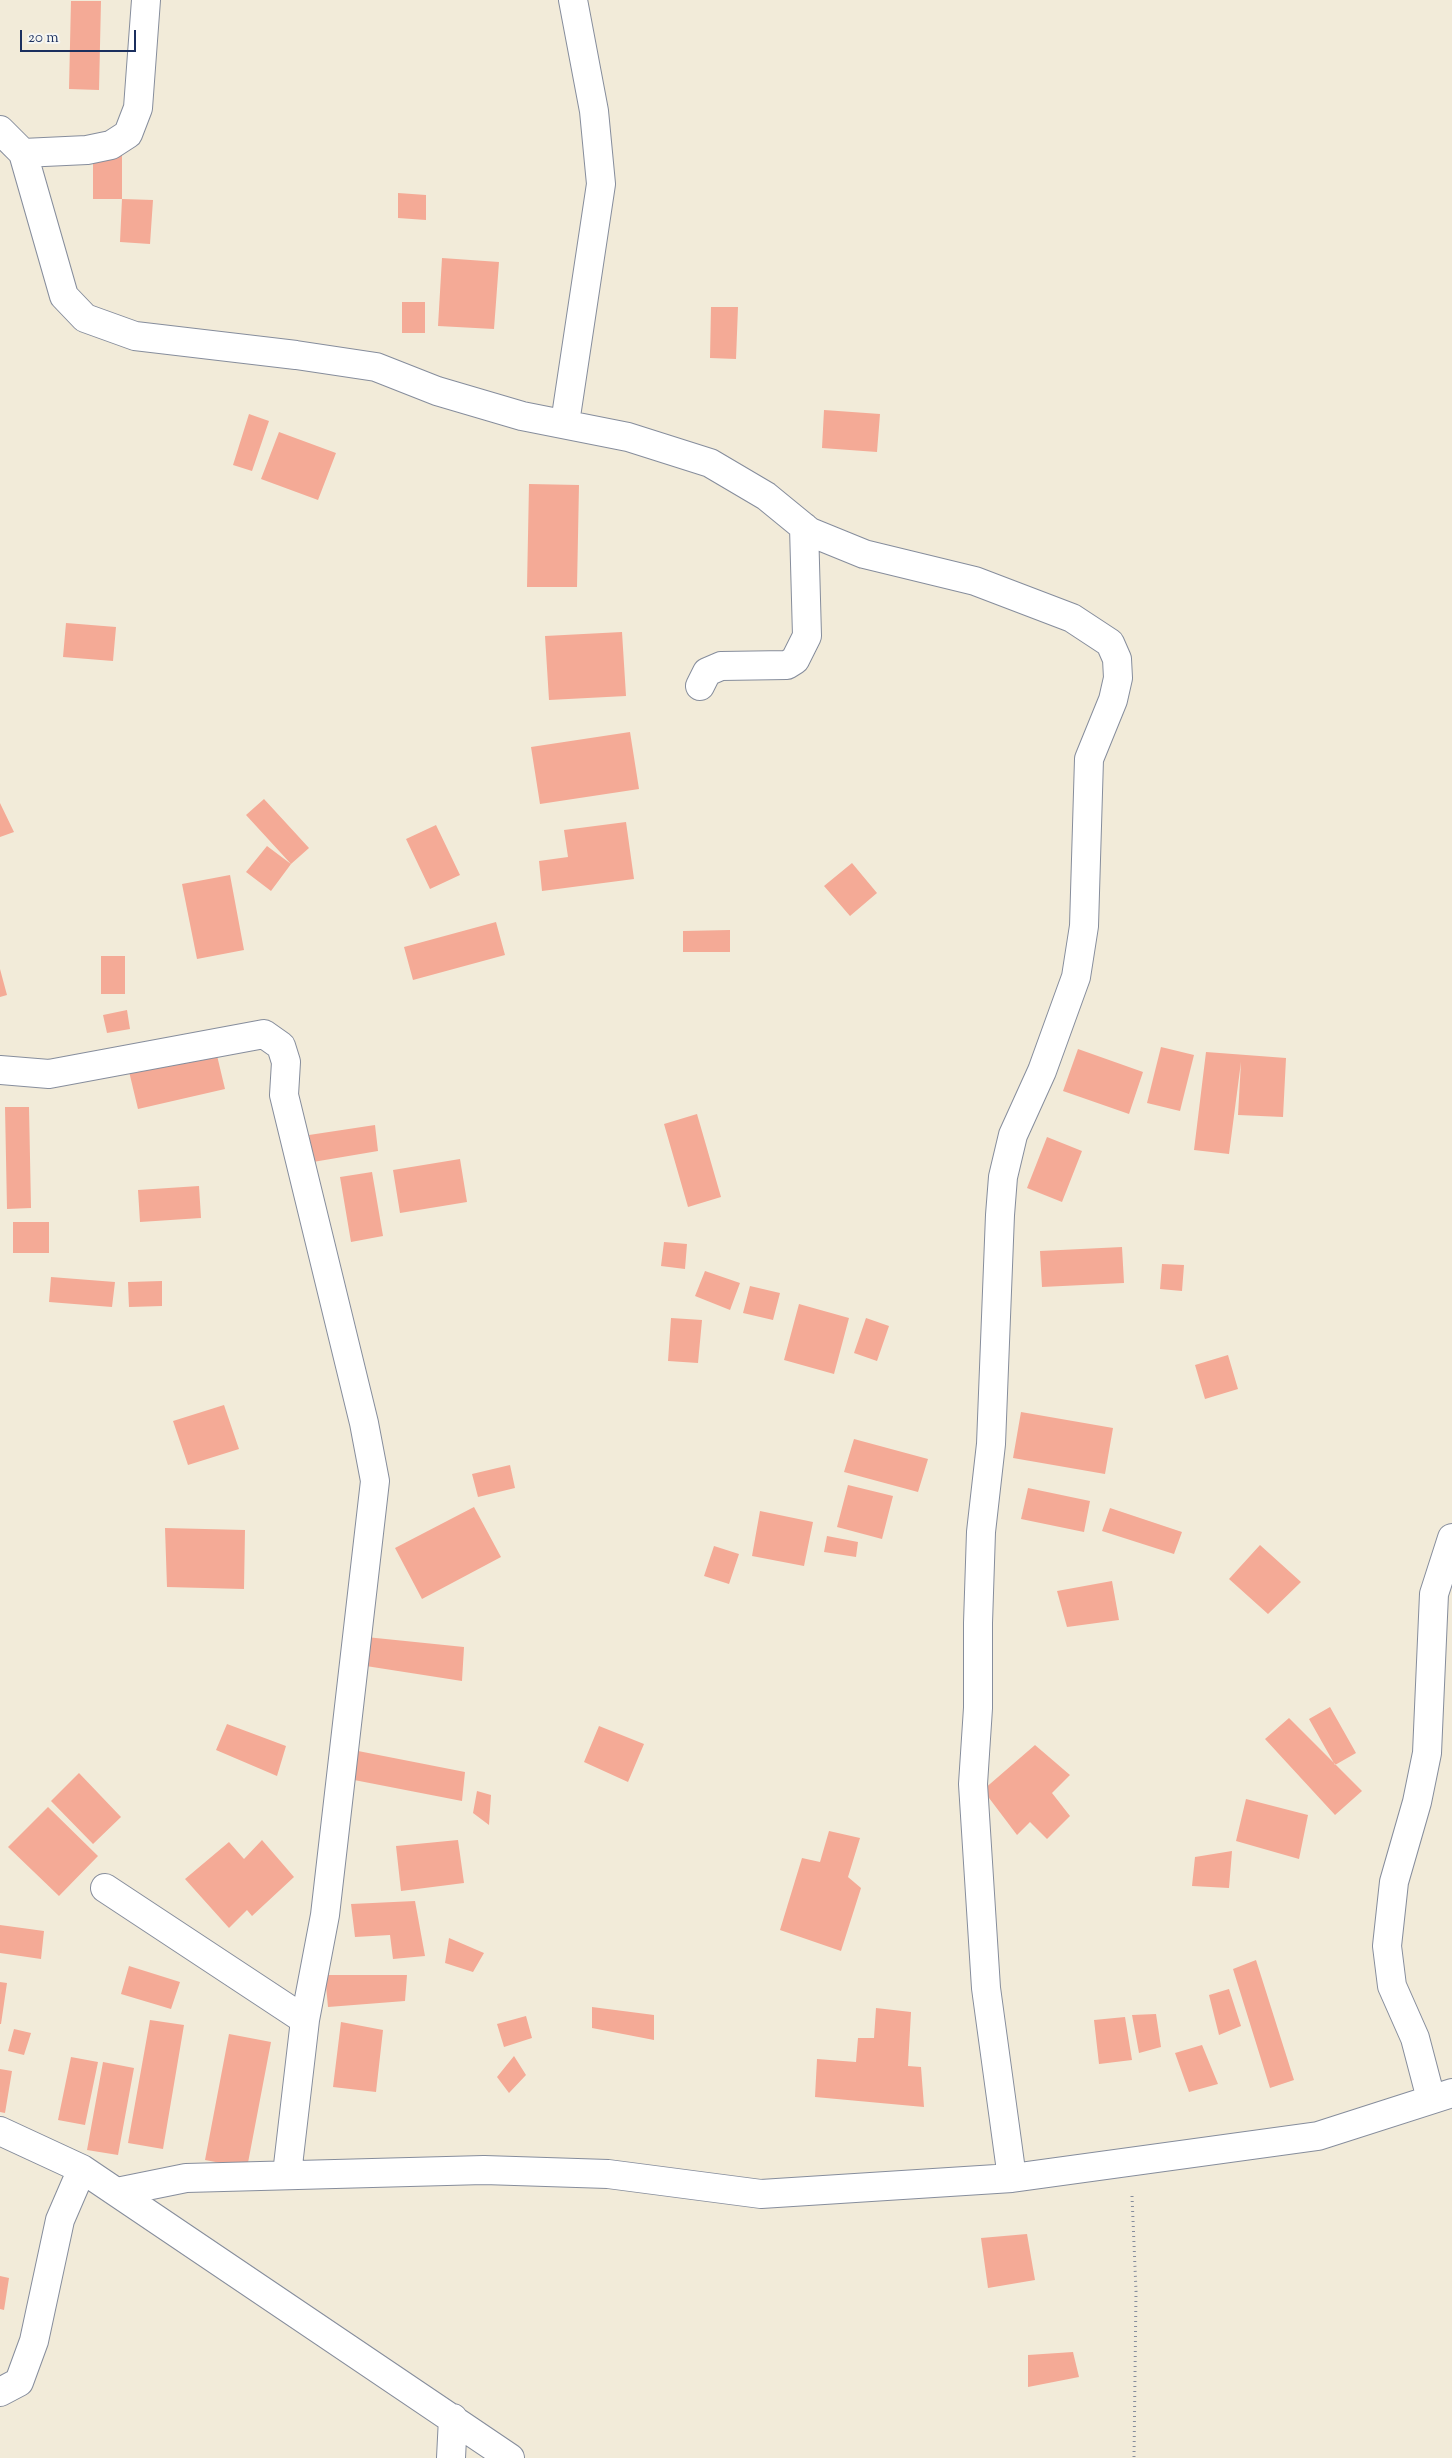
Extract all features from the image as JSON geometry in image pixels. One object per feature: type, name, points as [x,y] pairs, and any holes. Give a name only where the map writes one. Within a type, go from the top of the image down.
[{"type":"street","points":[[23,153],[87,150],[112,145],[128,134],[138,108],[146,0]]},
{"type":"street","points":[[565,423],[601,184],[594,111],[573,0]]},
{"type":"street","points":[[0,130],[23,153],[64,296],[85,318],[135,336],[296,354],[376,367],[437,391],[522,416],[628,437],[710,464],[766,496],[810,532],[864,554],[975,581],[1072,618],[1110,643],[1117,660],[1118,678],[1113,700],[1089,759],[1084,926],[1076,977],[1042,1071],[1013,1135],[1003,1177],[1000,1215],[991,1444],[981,1532],[978,1708],[973,1784],[986,1988],[1012,2178]]},
{"type":"street","points":[[700,686],[707,672],[722,666],[787,665],[795,660],[807,636],[804,527]]},
{"type":"street","points":[[0,1070],[49,1074],[264,1034],[280,1046],[286,1062],[284,1095],[364,1423],[374,1481],[325,1915],[305,2020],[287,2174]]},
{"type":"street","points":[[117,2192],[186,2178],[484,2170],[608,2174],[761,2194],[1012,2178],[1318,2136],[1442,2096],[1392,1986],[1387,1946],[1394,1882],[1417,1802],[1427,1754],[1434,1594],[1452,1538]]},
{"type":"street","points":[[104,1888],[305,2020]]},
{"type":"street","points":[[0,2130],[82,2169],[510,2458]]},
{"type":"street","points":[[0,2392],[19,2382],[34,2341],[60,2220],[82,2169]]},
{"type":"street","points":[[451,2458],[453,2418]]},
{"type":"path","points":[[1130,2162],[1136,2291],[1134,2458]]},
{"type":"building","points":[[71,1],[101,1],[99,90],[69,89]]},
{"type":"building","points":[[93,155],[122,155],[122,199],[93,199]]},
{"type":"building","points":[[398,193],[426,195],[426,220],[398,218]]},
{"type":"building","points":[[122,199],[153,200],[150,244],[120,242]]},
{"type":"building","points":[[442,258],[499,262],[494,329],[438,326]]},
{"type":"building","points":[[402,302],[425,302],[425,333],[402,333]]},
{"type":"building","points":[[711,307],[738,307],[736,359],[710,358]]},
{"type":"building","points":[[824,410],[880,414],[877,452],[822,448]]},
{"type":"building","points":[[249,414],[269,421],[252,471],[233,465]]},
{"type":"building","points":[[279,432],[336,453],[318,500],[261,479]]},
{"type":"building","points":[[529,484],[579,485],[577,587],[527,587]]},
{"type":"building","points":[[66,623],[116,627],[113,661],[63,657]]},
{"type":"building","points":[[622,632],[626,696],[549,700],[545,636]]},
{"type":"building","points":[[630,732],[639,789],[540,804],[531,747]]},
{"type":"building","points":[[264,799],[309,848],[291,864],[246,815]]},
{"type":"building","points":[[0,803],[14,832],[0,837]]},
{"type":"building","points":[[626,822],[634,879],[542,891],[539,861],[568,857],[564,830]]},
{"type":"building","points":[[436,825],[460,875],[430,889],[406,839]]},
{"type":"building","points":[[267,846],[291,864],[271,891],[246,872]]},
{"type":"building","points":[[852,863],[877,893],[850,916],[824,886]]},
{"type":"building","points":[[230,875],[244,950],[197,959],[182,884]]},
{"type":"building","points":[[496,922],[505,955],[413,980],[404,947]]},
{"type":"building","points":[[730,930],[730,952],[683,952],[683,931]]},
{"type":"building","points":[[101,956],[125,956],[125,994],[101,994]]},
{"type":"building","points":[[0,969],[7,995],[0,997]]},
{"type":"building","points":[[127,1010],[130,1029],[107,1033],[103,1015]]},
{"type":"building","points":[[214,1043],[225,1089],[138,1109],[127,1063]]},
{"type":"building","points":[[1161,1047],[1194,1055],[1180,1111],[1147,1103]]},
{"type":"building","points":[[1078,1049],[1143,1072],[1129,1114],[1063,1091]]},
{"type":"building","points":[[1206,1052],[1286,1058],[1283,1117],[1238,1115],[1241,1062],[1229,1154],[1194,1150]]},
{"type":"building","points":[[5,1107],[29,1107],[31,1208],[7,1209]]},
{"type":"building","points":[[697,1114],[721,1197],[688,1207],[664,1124]]},
{"type":"building","points":[[375,1125],[378,1151],[313,1162],[309,1135]]},
{"type":"building","points":[[1047,1137],[1082,1151],[1062,1202],[1027,1188]]},
{"type":"building","points":[[460,1159],[467,1202],[400,1213],[393,1170]]},
{"type":"building","points":[[372,1172],[383,1236],[351,1242],[340,1177]]},
{"type":"building","points":[[199,1186],[201,1218],[140,1222],[138,1190]]},
{"type":"building","points":[[13,1222],[49,1222],[49,1253],[13,1253]]},
{"type":"building","points":[[664,1242],[687,1244],[685,1269],[661,1266]]},
{"type":"building","points":[[1122,1247],[1124,1283],[1042,1287],[1040,1251]]},
{"type":"building","points":[[1162,1264],[1184,1265],[1182,1291],[1160,1289]]},
{"type":"building","points":[[705,1271],[740,1283],[730,1310],[695,1296]]},
{"type":"building","points":[[51,1277],[115,1282],[112,1307],[49,1302]]},
{"type":"building","points":[[162,1281],[162,1306],[129,1307],[128,1282]]},
{"type":"building","points":[[750,1286],[780,1293],[773,1320],[743,1313]]},
{"type":"building","points":[[799,1304],[849,1318],[834,1374],[784,1360]]},
{"type":"building","points":[[671,1318],[702,1320],[698,1363],[668,1361]]},
{"type":"building","points":[[866,1318],[889,1326],[877,1361],[854,1353]]},
{"type":"building","points":[[1228,1355],[1238,1389],[1205,1399],[1195,1365]]},
{"type":"building","points":[[224,1405],[239,1449],[188,1465],[173,1421]]},
{"type":"building","points":[[1021,1412],[1113,1428],[1105,1474],[1013,1458]]},
{"type":"building","points":[[854,1439],[928,1459],[918,1492],[844,1472]]},
{"type":"building","points":[[510,1465],[515,1488],[478,1497],[472,1474]]},
{"type":"building","points":[[848,1485],[893,1496],[882,1539],[837,1527]]},
{"type":"building","points":[[1028,1488],[1090,1501],[1084,1532],[1021,1519]]},
{"type":"building","points":[[474,1507],[501,1557],[422,1599],[395,1548]]},
{"type":"building","points":[[1110,1508],[1182,1532],[1174,1554],[1102,1531]]},
{"type":"building","points":[[760,1511],[813,1522],[804,1566],[752,1556]]},
{"type":"building","points":[[165,1528],[245,1530],[244,1589],[167,1587]]},
{"type":"building","points":[[827,1536],[858,1542],[856,1557],[824,1552]]},
{"type":"building","points":[[1260,1545],[1301,1582],[1268,1614],[1229,1579]]},
{"type":"building","points":[[714,1546],[739,1554],[729,1584],[704,1576]]},
{"type":"building","points":[[1112,1581],[1119,1620],[1067,1627],[1057,1591]]},
{"type":"building","points":[[366,1637],[464,1647],[462,1681],[366,1666]]},
{"type":"building","points":[[1330,1707],[1356,1753],[1335,1765],[1309,1719]]},
{"type":"building","points":[[1289,1718],[1362,1791],[1335,1815],[1265,1739]]},
{"type":"building","points":[[227,1724],[286,1746],[277,1776],[216,1750]]},
{"type":"building","points":[[599,1726],[644,1744],[628,1782],[584,1762]]},
{"type":"building","points":[[1035,1745],[1070,1775],[1052,1793],[1070,1816],[1047,1839],[1030,1822],[1017,1835],[983,1790]]},
{"type":"building","points":[[353,1750],[465,1772],[462,1801],[349,1779]]},
{"type":"building","points":[[79,1773],[121,1817],[93,1844],[51,1801]]},
{"type":"building","points":[[477,1791],[491,1795],[489,1825],[473,1813]]},
{"type":"building","points":[[1246,1799],[1308,1815],[1299,1859],[1236,1841]]},
{"type":"building","points":[[48,1807],[98,1856],[59,1896],[8,1847]]},
{"type":"building","points":[[829,1831],[860,1838],[848,1877],[861,1888],[841,1951],[780,1930],[802,1858],[820,1862]]},
{"type":"building","points":[[262,1840],[294,1877],[252,1916],[247,1910],[229,1928],[185,1879],[229,1842],[244,1859]]},
{"type":"building","points":[[458,1840],[464,1883],[401,1891],[396,1846]]},
{"type":"building","points":[[1232,1851],[1229,1888],[1192,1886],[1195,1857]]},
{"type":"building","points":[[415,1901],[425,1956],[393,1959],[390,1935],[355,1937],[351,1904]]},
{"type":"building","points":[[0,1925],[44,1931],[41,1959],[0,1953]]},
{"type":"building","points":[[449,1938],[484,1953],[473,1972],[445,1963]]},
{"type":"building","points":[[1256,1960],[1294,2080],[1270,2088],[1233,1969]]},
{"type":"building","points":[[129,1966],[180,1982],[171,2009],[121,1994]]},
{"type":"building","points":[[325,1975],[407,1975],[405,2001],[328,2007]]},
{"type":"building","points":[[0,1982],[7,1983],[1,2024],[0,2024]]},
{"type":"building","points":[[1229,1989],[1241,2026],[1219,2035],[1209,1995]]},
{"type":"building","points":[[592,2007],[654,2015],[654,2040],[592,2028]]},
{"type":"building","points":[[876,2008],[911,2012],[908,2066],[921,2067],[924,2107],[815,2097],[817,2059],[856,2062],[858,2038],[874,2038]]},
{"type":"building","points":[[1156,2014],[1161,2047],[1139,2053],[1132,2015]]},
{"type":"building","points":[[526,2016],[532,2038],[504,2047],[497,2024]]},
{"type":"building","points":[[1125,2017],[1132,2060],[1099,2064],[1094,2020]]},
{"type":"building","points":[[150,2020],[184,2025],[163,2149],[128,2143]]},
{"type":"building","points":[[341,2022],[383,2030],[376,2092],[333,2087]]},
{"type":"building","points":[[14,2029],[31,2033],[24,2055],[8,2051]]},
{"type":"building","points":[[229,2034],[271,2042],[247,2168],[205,2160]]},
{"type":"building","points":[[1202,2045],[1218,2084],[1189,2092],[1175,2053]]},
{"type":"building","points":[[514,2056],[526,2075],[509,2093],[497,2077]]},
{"type":"building","points":[[71,2057],[98,2062],[85,2125],[58,2120]]},
{"type":"building","points":[[103,2062],[134,2068],[118,2155],[87,2150]]},
{"type":"building","points":[[0,2069],[12,2071],[5,2113],[0,2112]]},
{"type":"building","points":[[1027,2234],[1035,2280],[988,2288],[981,2238]]},
{"type":"building","points":[[0,2276],[9,2278],[4,2310],[0,2309]]},
{"type":"building","points":[[1073,2352],[1079,2377],[1028,2387],[1028,2355]]}]
